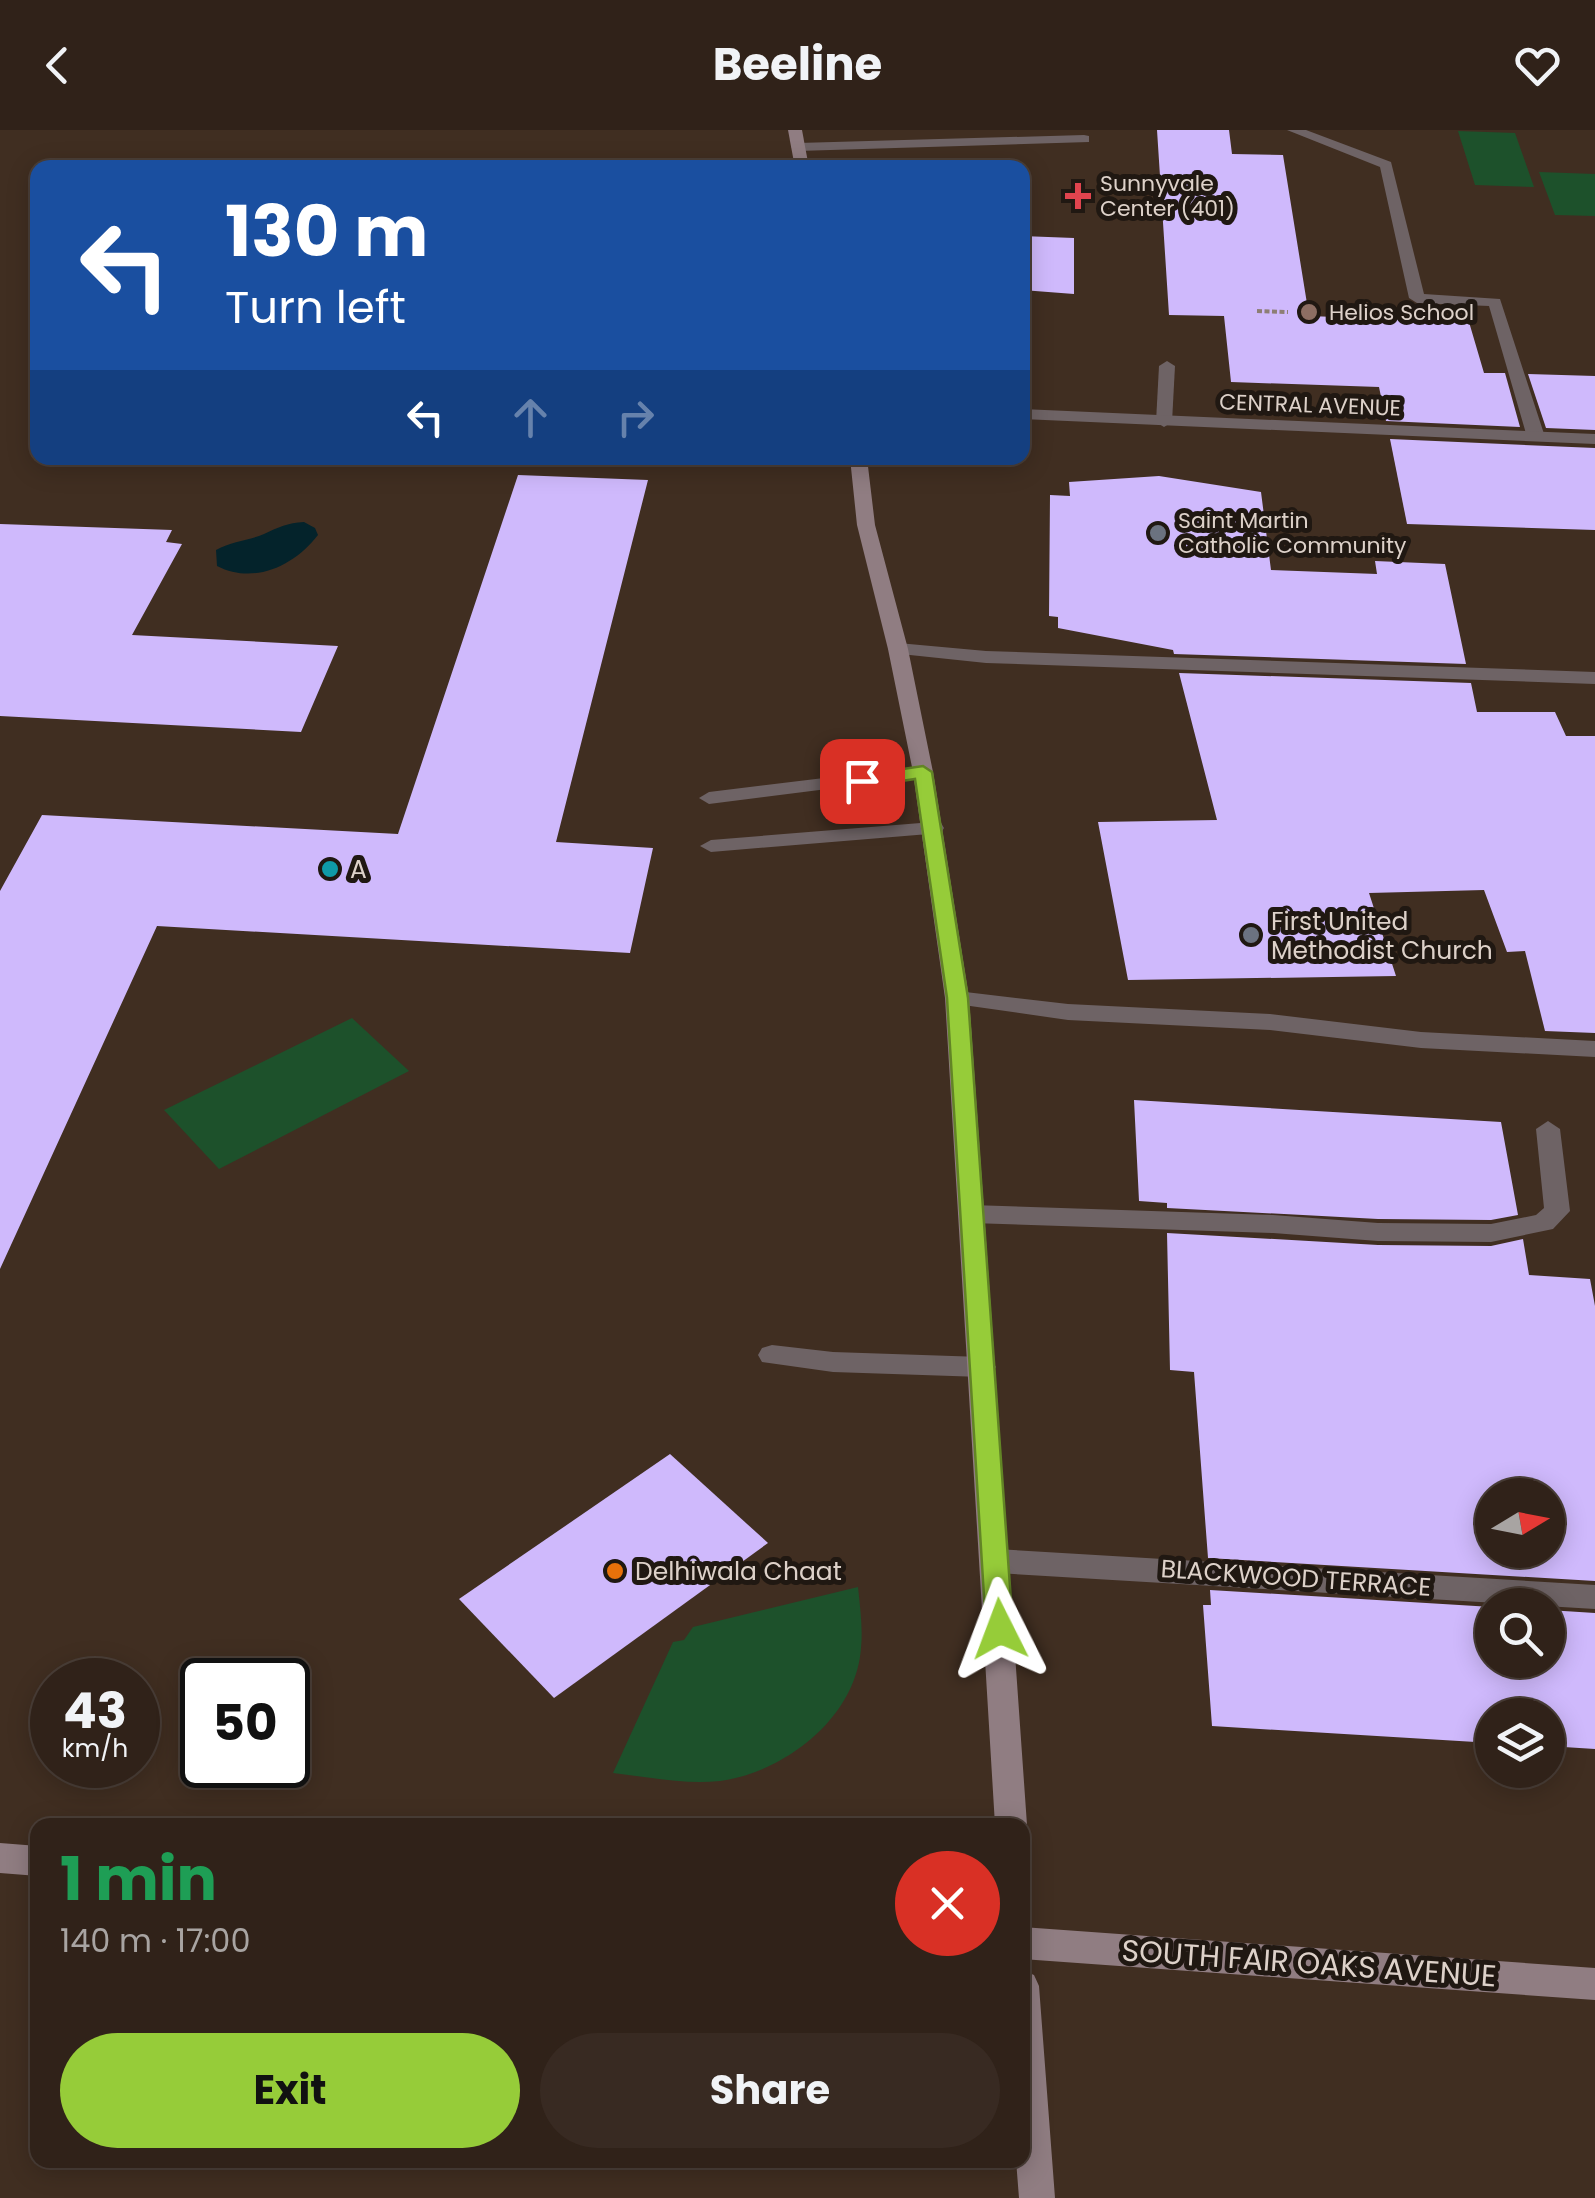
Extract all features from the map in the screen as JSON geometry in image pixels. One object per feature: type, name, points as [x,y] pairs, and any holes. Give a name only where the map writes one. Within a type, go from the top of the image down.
[{"type":"main road","points":[[795,130],[800,160]]},
{"type":"main road","points":[[859,465],[866,525],[898,649],[923,772],[957,998],[1011,1818]]},
{"type":"main road","points":[[0,1858],[30,1860]]},
{"type":"main road","name":"SOUTH FAIR OAKS AVENUE","points":[[1030,1944],[1595,1984]]},
{"type":"main road","points":[[1030,2099],[1037,2198]]},
{"type":"street","points":[[1294,130],[1386,164],[1416,298],[1495,302],[1536,436]]},
{"type":"street","points":[[798,148],[1084,139]]},
{"type":"street","points":[[1164,422],[1167,366]]},
{"type":"street","name":"CENTRAL AVENUE","points":[[1030,414],[1595,439]]},
{"type":"street","points":[[898,649],[986,657],[1595,678]]},
{"type":"street","points":[[709,798],[923,772]]},
{"type":"street","points":[[711,846],[933,828]]},
{"type":"street","points":[[957,998],[1068,1012],[1270,1022],[1420,1040],[1595,1049]]},
{"type":"street","points":[[971,1214],[1492,1234],[1544,1223],[1557,1211],[1548,1129]]},
{"type":"street","points":[[772,1355],[833,1362],[982,1367]]},
{"type":"street","name":"BLACKWOOD TERRACE","points":[[996,1561],[1595,1597]]},
{"type":"path","points":[[1258,311],[1288,312]]},
{"type":"green space","points":[[1458,131],[1515,133],[1534,187],[1475,185]]},
{"type":"green space","points":[[1539,172],[1595,174],[1595,216],[1555,215]]},
{"type":"green space","points":[[352,1018],[409,1071],[219,1169],[164,1110]]},
{"type":"green space","points":[[858,1587],[862,1640],[856,1673],[831,1718],[792,1753],[745,1776],[720,1781],[613,1773],[673,1642],[684,1640],[693,1627]]},
{"type":"water","points":[[304,522],[315,528],[318,535],[285,563],[245,574],[217,566],[216,550]]},
{"type":"building","points":[[1157,130],[1229,130],[1232,154],[1283,155],[1309,316],[1469,322],[1484,373],[1505,373],[1520,427],[1386,421],[1379,387],[1231,382],[1224,316],[1169,315]]},
{"type":"building","points":[[1030,236],[1074,238],[1074,294],[1030,291]]},
{"type":"building","points":[[1528,374],[1595,376],[1595,430],[1546,428]]},
{"type":"building","points":[[1390,439],[1595,448],[1595,530],[1407,524]]},
{"type":"building","points":[[518,475],[648,480],[556,842],[653,848],[630,953],[157,926],[0,1269],[0,891],[42,815],[398,834]]},
{"type":"building","name":"Saint Martin Catholic Community","points":[[1159,476],[1261,492],[1271,570],[1377,574],[1375,561],[1445,564],[1466,664],[1174,654],[1173,650],[1058,628],[1058,617],[1049,616],[1050,495],[1070,496],[1069,482]]},
{"type":"building","points":[[0,524],[172,530],[166,542],[182,544],[132,635],[338,646],[301,732],[0,716]]},
{"type":"building","points":[[1179,673],[1471,683],[1477,712],[1555,712],[1566,736],[1595,736],[1595,1033],[1545,1031],[1525,951],[1507,952],[1484,890],[1369,893],[1396,976],[1128,980],[1098,822],[1217,820]]},
{"type":"building","points":[[1134,1100],[1501,1122],[1518,1215],[1491,1220],[1378,1219],[1167,1208],[1167,1203],[1139,1201]]},
{"type":"building","points":[[1167,1233],[1378,1245],[1491,1246],[1523,1239],[1529,1275],[1590,1279],[1595,1306],[1595,1581],[1208,1558],[1194,1372],[1170,1370]]},
{"type":"building","name":"Delhiwala Chaat","points":[[670,1454],[768,1543],[554,1698],[459,1599]]},
{"type":"building","points":[[1210,1590],[1475,1606],[1475,1678],[1565,1678],[1565,1611],[1595,1613],[1595,1749],[1565,1747],[1565,1698],[1475,1698],[1475,1742],[1212,1726],[1203,1605],[1211,1605]]},
{"type":"place","name":"Sunnyvale Center (401)","points":[[1078,196]]},
{"type":"place","name":"Helios School","points":[[1309,312]]},
{"type":"place","name":"Saint Martin Catholic Community","points":[[1158,533]]},
{"type":"place","name":"A","points":[[330,869]]},
{"type":"place","name":"First United Methodist Church","points":[[1251,935]]},
{"type":"place","name":"Delhiwala Chaat","points":[[615,1571]]},
{"type":"route","points":[[862,781],[923,772],[933,828],[957,998],[1000,1629]]}]
